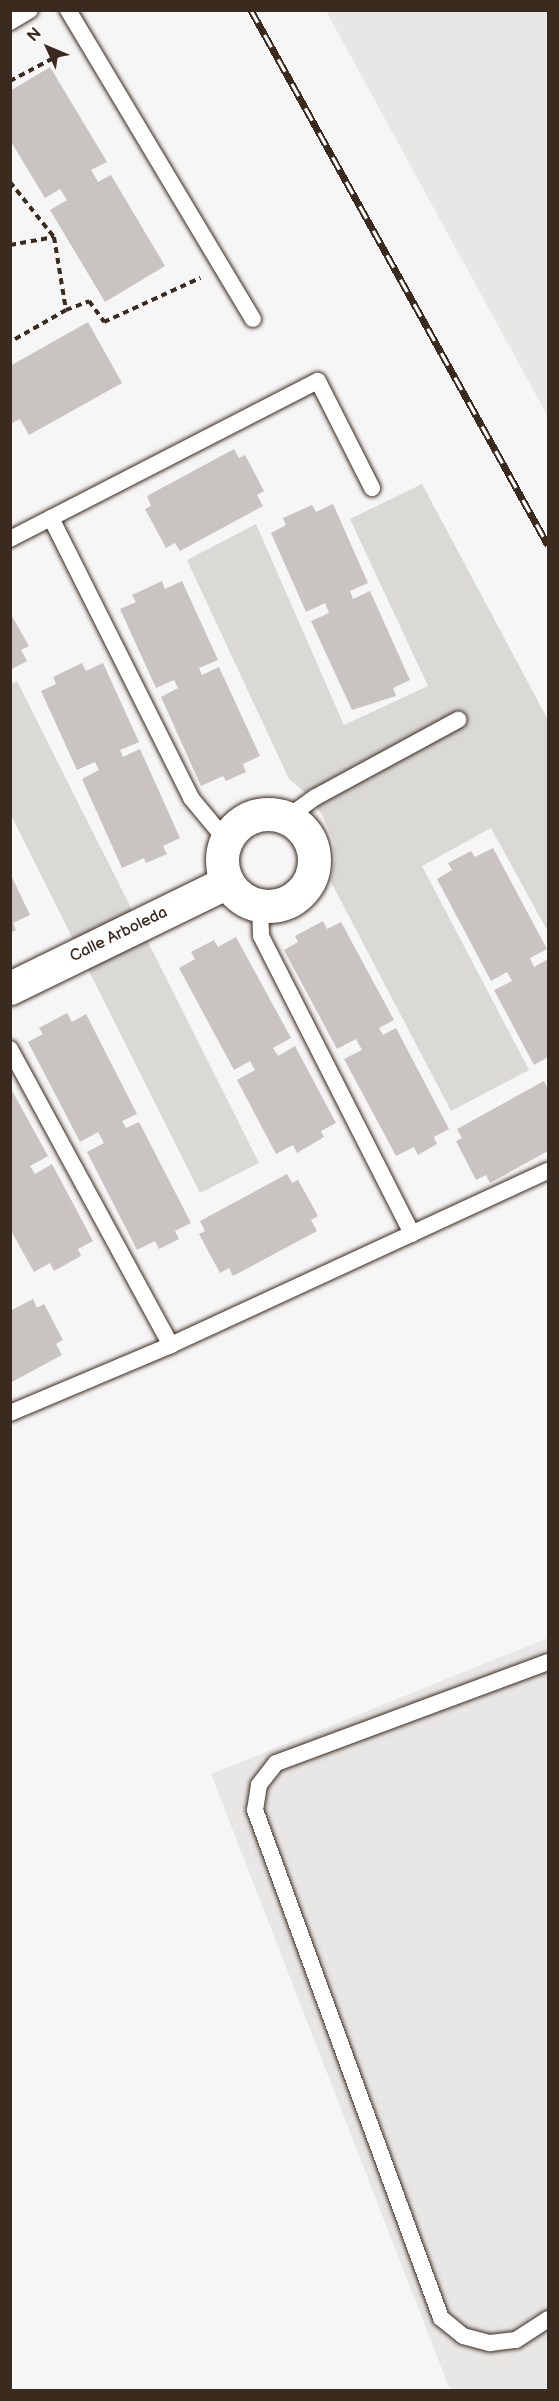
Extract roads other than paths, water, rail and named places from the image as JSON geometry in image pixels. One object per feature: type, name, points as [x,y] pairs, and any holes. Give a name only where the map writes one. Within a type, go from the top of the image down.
[{"type":"street","points":[[272,813],[288,817],[304,830],[312,844],[313,873],[306,888],[291,901],[260,906],[237,895],[226,882],[221,855],[225,840],[248,817],[272,813]]},
{"type":"street","name":"Calle Arboleda","points":[[10,988],[226,882]]},
{"type":"lane","points":[[10,22],[30,10]]},
{"type":"lane","points":[[68,10],[253,319]]},
{"type":"lane","points":[[10,538],[318,381],[372,488]]},
{"type":"lane","points":[[51,518],[191,798],[225,840]]},
{"type":"lane","points":[[288,817],[316,797],[458,720]]},
{"type":"lane","points":[[260,906],[261,936],[412,1234]]},
{"type":"lane","points":[[10,1049],[171,1345]]},
{"type":"lane","points":[[10,1413],[171,1345],[549,1171]]},
{"type":"lane","points":[[549,1662],[276,1763],[259,1785],[255,1810],[441,2318],[463,2336],[490,2343],[516,2340],[549,2319]]},
{"type":"railway","points":[[251,10],[548,545]]}]
